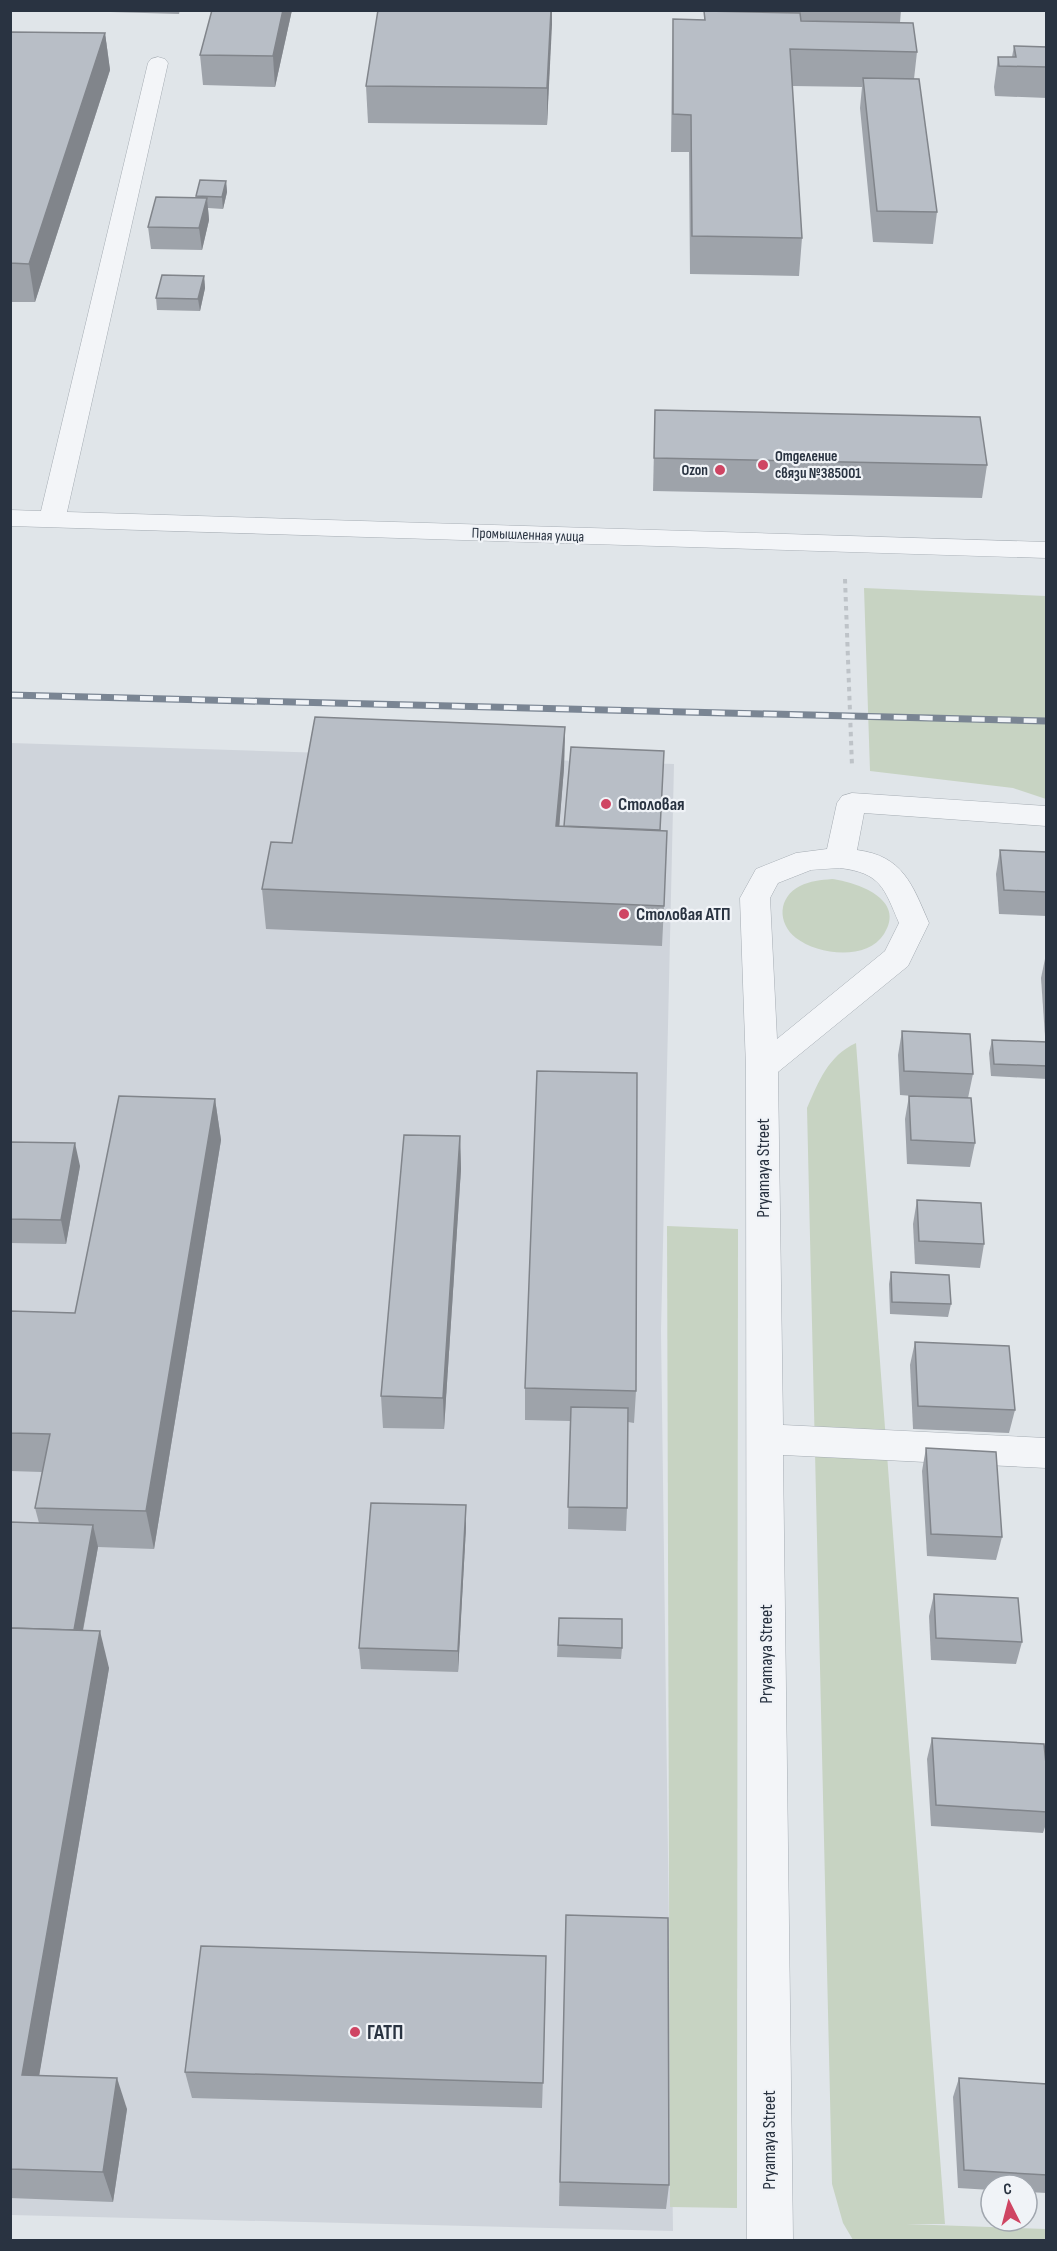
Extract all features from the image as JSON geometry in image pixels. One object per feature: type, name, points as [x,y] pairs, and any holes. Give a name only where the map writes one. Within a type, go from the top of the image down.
[{"type":"street","points":[[52,519],[158,63]]},
{"type":"street","name":"Промышленная улица","points":[[10,518],[844,545],[1047,549]]},
{"type":"street","points":[[840,858],[852,803],[1047,816]]},
{"type":"street","name":"Pryamaya Street","points":[[762,1068],[897,958],[914,923],[897,884],[871,862],[840,858],[807,860],[767,876],[754,898],[762,1068],[770,2241]]},
{"type":"street","points":[[764,1439],[1047,1453]]},
{"type":"path","points":[[844,545],[852,803]]},
{"type":"shaded area","points":[[11,743],[674,764],[661,1331],[673,2231],[11,2215]]},
{"type":"green space","points":[[864,588],[1046,596],[1046,799],[1013,788],[870,771]]},
{"type":"green space","points":[[832,879],[865,888],[884,902],[889,911],[889,922],[884,934],[876,943],[854,952],[829,951],[805,944],[790,932],[783,918],[784,903],[787,897],[804,884]]},
{"type":"green space","points":[[856,1043],[945,2224],[906,2224],[979,2227],[979,2233],[1039,2233],[1039,2229],[1046,2229],[1046,2240],[853,2240],[843,2223],[832,2184],[807,1108],[820,1079],[831,1062],[846,1048]]},
{"type":"green space","points":[[667,1226],[738,1229],[737,2208],[670,2207]]},
{"type":"building","points":[[212,10],[283,10],[273,56],[200,55]]},
{"type":"building","points":[[378,10],[551,10],[547,88],[366,86]]},
{"type":"building","points":[[704,11],[800,13],[801,21],[913,23],[917,52],[790,49],[802,238],[692,236],[691,115],[673,114],[673,19],[705,20]]},
{"type":"building","points":[[10,32],[105,33],[29,264],[10,263]]},
{"type":"building","points":[[1014,46],[1047,47],[1047,67],[999,66],[998,57],[1016,57]]},
{"type":"building","points":[[863,78],[919,79],[937,212],[877,211]]},
{"type":"building","points":[[200,180],[226,181],[222,197],[196,196]]},
{"type":"building","points":[[156,197],[207,198],[199,228],[148,227]]},
{"type":"building","points":[[162,275],[204,276],[198,299],[156,298]]},
{"type":"building","points":[[655,410],[980,417],[987,465],[654,458]]},
{"type":"building","points":[[315,717],[565,727],[556,826],[667,831],[664,906],[262,889],[271,842],[292,843]]},
{"type":"building","points":[[571,747],[664,751],[660,830],[564,826]]},
{"type":"building","points":[[1000,850],[1047,852],[1047,892],[1004,890]]},
{"type":"building","points":[[902,1031],[970,1034],[973,1074],[904,1071]]},
{"type":"building","points":[[992,1040],[1047,1042],[1047,1066],[994,1064]]},
{"type":"building","points":[[537,1071],[637,1073],[636,1391],[525,1388]]},
{"type":"building","points":[[119,1096],[215,1099],[146,1511],[35,1508],[50,1434],[10,1433],[10,1311],[75,1313]]},
{"type":"building","points":[[909,1096],[971,1098],[975,1143],[911,1140]]},
{"type":"building","points":[[404,1135],[460,1136],[443,1398],[381,1396]]},
{"type":"building","points":[[10,1142],[75,1143],[61,1220],[10,1219]]},
{"type":"building","points":[[917,1200],[981,1203],[984,1244],[919,1241]]},
{"type":"building","points":[[891,1272],[949,1275],[951,1304],[892,1302]]},
{"type":"building","points":[[915,1342],[1009,1346],[1015,1410],[918,1406]]},
{"type":"building","points":[[571,1407],[628,1408],[627,1508],[568,1507]]},
{"type":"building","points":[[926,1448],[996,1452],[1002,1537],[931,1534]]},
{"type":"building","points":[[371,1503],[466,1505],[458,1651],[359,1648]]},
{"type":"building","points":[[10,1522],[93,1525],[74,1630],[10,1628]]},
{"type":"building","points":[[934,1594],[1018,1598],[1022,1642],[936,1638]]},
{"type":"building","points":[[559,1618],[622,1619],[622,1648],[558,1645]]},
{"type":"building","points":[[10,1628],[100,1631],[22,2075],[117,2078],[103,2172],[10,2169]]},
{"type":"building","points":[[932,1738],[1044,1744],[1047,1812],[936,1805]]},
{"type":"building","points":[[566,1915],[668,1918],[669,2185],[560,2182]]},
{"type":"building","points":[[201,1946],[546,1956],[543,2083],[185,2072]]},
{"type":"building","points":[[959,2078],[1047,2084],[1047,2175],[964,2170]]},
{"type":"railway","points":[[10,695],[1046,721]]},
{"type":"place","name":"Отделение связи №385001","points":[[763,465]]},
{"type":"place","name":"Ozon","points":[[720,470]]},
{"type":"place","name":"Столовая","points":[[606,804]]},
{"type":"place","name":"Столовая АТП","points":[[624,914]]},
{"type":"place","name":"ГАТП","points":[[355,2032]]}]
